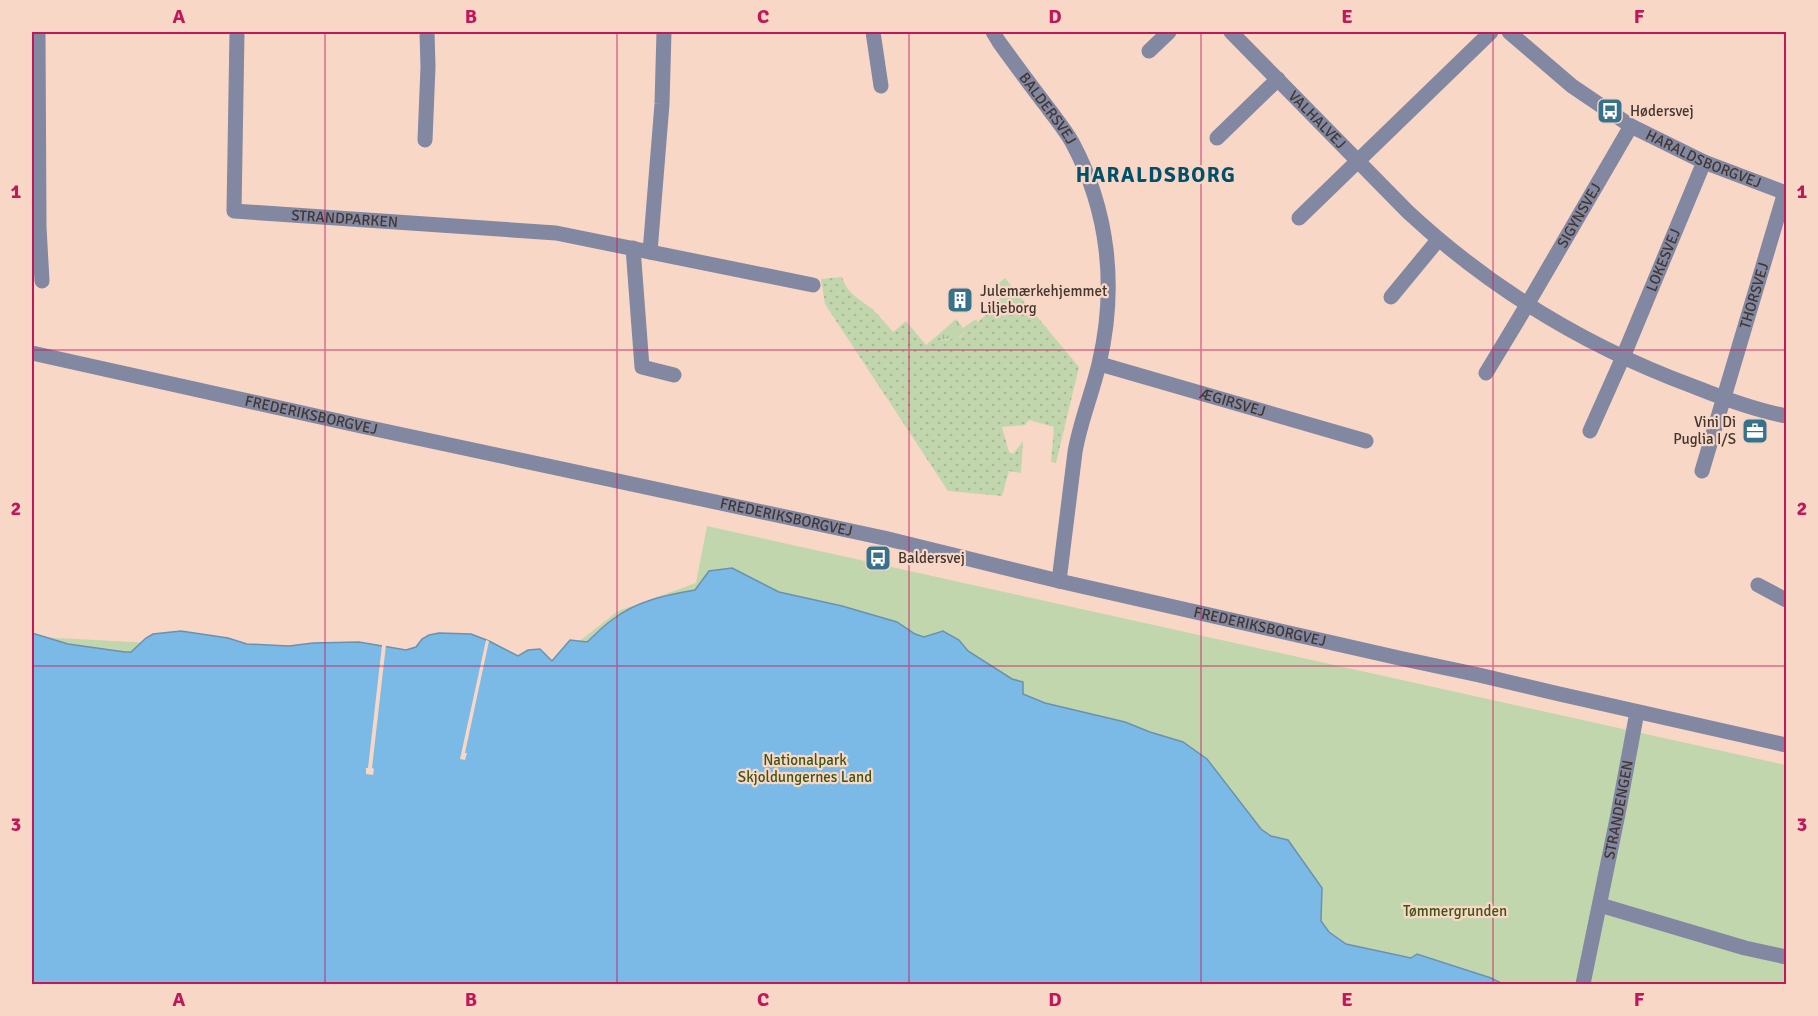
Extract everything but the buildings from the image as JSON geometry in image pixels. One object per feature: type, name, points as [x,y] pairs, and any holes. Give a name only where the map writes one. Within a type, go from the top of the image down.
[{"type":"street","points":[[38,32],[35,226],[42,281]]},
{"type":"street","name":"STRANDPARKEN","points":[[237,32],[234,211],[556,233],[813,285]]},
{"type":"street","points":[[425,140],[427,32]]},
{"type":"street","points":[[650,252],[662,105],[664,32]]},
{"type":"street","points":[[873,32],[881,86]]},
{"type":"street","name":"BALDERSVEJ","points":[[993,32],[1071,140],[1093,188],[1101,218],[1109,270],[1109,309],[1100,364],[1074,452],[1059,581]]},
{"type":"street","points":[[1149,51],[1169,32]]},
{"type":"street","name":"VALHALVEJ","points":[[1231,32],[1438,240],[1527,305],[1572,332],[1673,379],[1786,417]]},
{"type":"street","points":[[1359,160],[1491,32]]},
{"type":"street","name":"HARALDSBORGVEJ","points":[[1509,32],[1572,86],[1631,126],[1704,162],[1786,192]]},
{"type":"street","name":"VALHALVEJ","points":[[1217,138],[1278,79]]},
{"type":"street","name":"SIGYNSVEJ","points":[[1527,305],[1631,126]]},
{"type":"street","name":"VALHALVEJ","points":[[1299,218],[1359,160]]},
{"type":"street","name":"LOKESVEJ","points":[[1623,357],[1704,162]]},
{"type":"street","name":"THORSVEJ","points":[[1724,398],[1786,192]]},
{"type":"street","points":[[1391,297],[1438,240]]},
{"type":"street","points":[[633,248],[642,367],[674,375]]},
{"type":"street","points":[[1486,373],[1527,305]]},
{"type":"street","name":"FREDERIKSBORGVEJ","points":[[32,353],[884,538],[1059,581],[1786,745]]},
{"type":"street","points":[[1590,431],[1623,357]]},
{"type":"street","name":"ÆGIRSVEJ","points":[[1100,364],[1366,441]]},
{"type":"street","points":[[1702,471],[1724,398]]},
{"type":"street","points":[[1758,585],[1786,600]]},
{"type":"street","name":"STRANDENGEN","points":[[1583,984],[1637,712]]},
{"type":"street","points":[[1600,905],[1745,948],[1786,957]]},
{"type":"green space","points":[[842,277],[851,292],[875,312],[893,332],[906,321],[926,345],[938,335],[947,340],[960,337],[1013,292],[1013,288],[1079,367],[1056,463],[1051,462],[1054,427],[1029,420],[1025,425],[1002,427],[1009,452],[1013,454],[1023,441],[1021,473],[1009,471],[1002,496],[948,491],[825,304],[821,279]]},
{"type":"green space","points":[[1005,278],[1014,292],[993,310],[990,306],[1002,297],[994,287]]},
{"type":"green space","points":[[956,319],[963,328],[976,319],[978,323],[956,339],[942,339],[938,335]]},
{"type":"green space","name":"Nationalpark Skjoldungernes Land","points":[[707,526],[1786,765],[1786,984],[32,984],[32,635],[550,664],[618,611],[696,583]]},
{"type":"water","name":"Nationalpark Skjoldungernes Land","points":[[732,568],[779,592],[842,606],[897,622],[924,637],[943,631],[959,640],[968,651],[1012,679],[1023,682],[1023,694],[1045,703],[1125,722],[1183,742],[1207,759],[1261,829],[1271,836],[1288,840],[1322,888],[1321,921],[1329,932],[1346,944],[1411,958],[1417,954],[1503,984],[32,984],[32,633],[68,644],[125,652],[131,652],[153,634],[181,631],[228,638],[247,644],[289,646],[359,642],[406,650],[416,647],[422,639],[429,635],[471,634],[518,656],[528,650],[540,649],[552,661],[570,640],[587,642],[621,613],[641,603],[695,590],[709,571]]},
{"type":"pier","points":[[486,640],[489,641],[465,760],[460,759]]},
{"type":"pier","points":[[382,645],[386,645],[373,775],[366,774],[366,768],[368,768]]},
{"type":"place","name":"Hødersvej","points":[[1610,111]]},
{"type":"place","name":"Julemærkehjemmet Liljeborg","points":[[960,300]]},
{"type":"place","name":"Vini Di Puglia I/S","points":[[1755,431]]},
{"type":"place","name":"Baldersvej","points":[[878,558]]},
{"type":"district","name":"HARALDSBORG","points":[[1156,175]]},
{"type":"park label","name":"Tømmergrunden","points":[[1455,911]]}]
